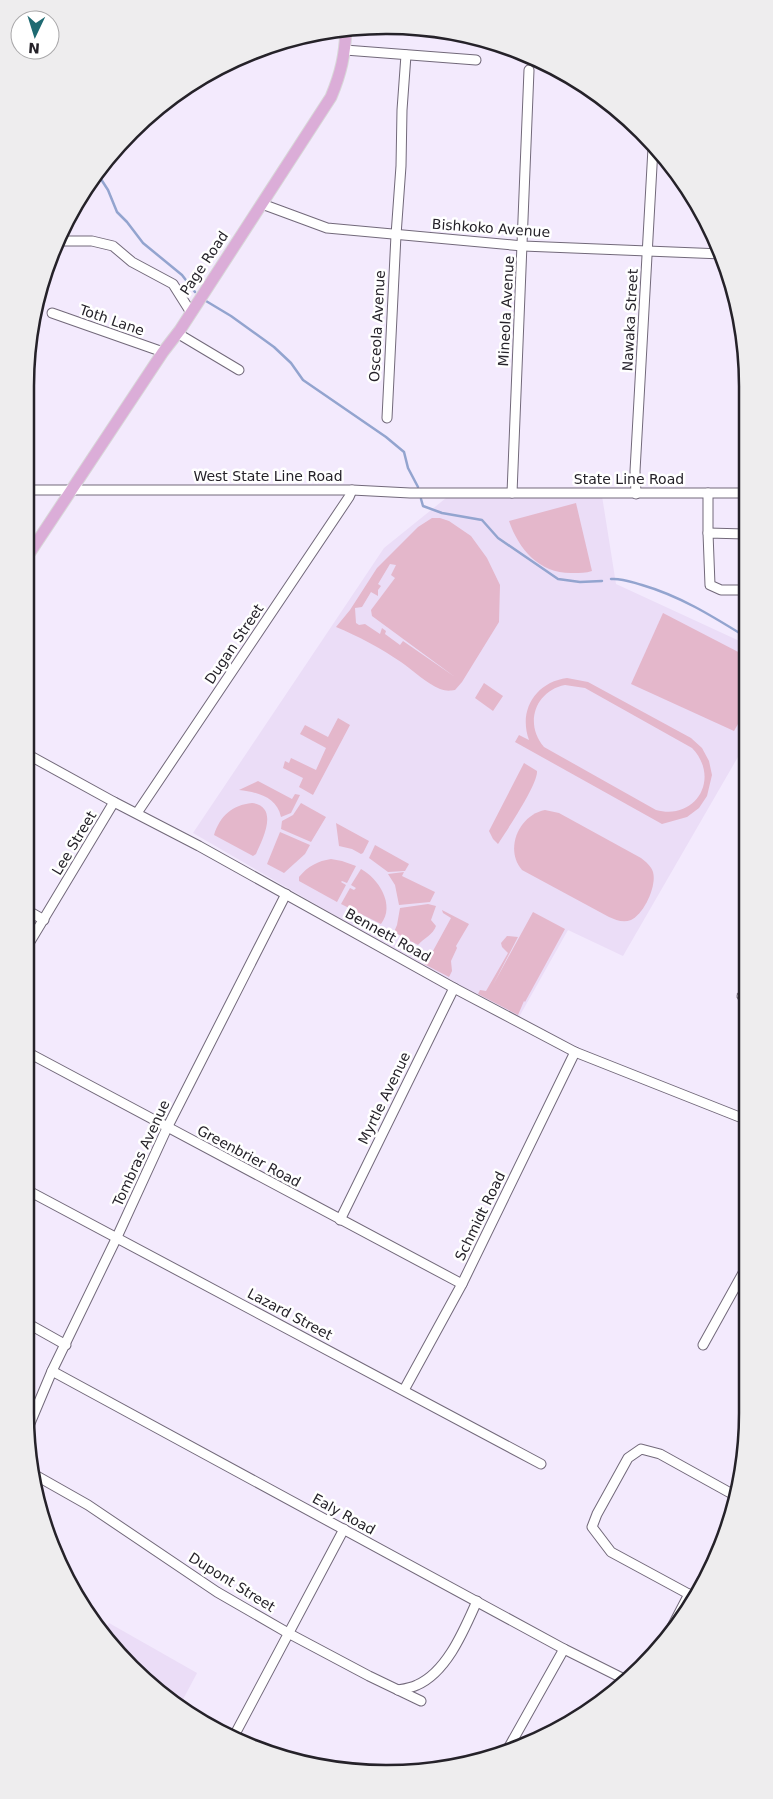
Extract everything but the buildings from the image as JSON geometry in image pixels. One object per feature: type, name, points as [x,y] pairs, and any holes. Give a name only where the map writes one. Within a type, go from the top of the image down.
[{"type":"main road","name":"Page Road","points":[[34,546],[177,333],[331,97],[340,77],[346,37]]},
{"type":"street","points":[[345,50],[476,60]]},
{"type":"street","name":"Osceola Avenue","points":[[387,418],[406,55]]},
{"type":"street","name":"Mineola Avenue","points":[[512,493],[529,70]]},
{"type":"street","name":"Nawaka Street","points":[[636,494],[635,471],[653,155]]},
{"type":"street","name":"Bishkoko Avenue","points":[[262,204],[327,228],[523,246],[713,254]]},
{"type":"street","points":[[66,241],[92,241],[113,246],[132,262],[173,284],[190,311]]},
{"type":"street","name":"Toth Lane","points":[[52,313],[163,352]]},
{"type":"street","points":[[177,333],[239,370]]},
{"type":"street","name":"West State Line Road","points":[[34,490],[352,490],[410,493],[512,493]]},
{"type":"street","name":"Dugan Street","points":[[137,813],[352,490]]},
{"type":"street","name":"State Line Road","points":[[512,493],[739,493]]},
{"type":"street","points":[[708,493],[710,585],[721,590],[739,590]]},
{"type":"street","points":[[708,533],[739,534]]},
{"type":"street","name":"Bennett Road","points":[[34,758],[286,894],[454,988],[575,1052],[739,1117]]},
{"type":"street","name":"Lee Street","points":[[34,936],[114,802]]},
{"type":"street","name":"Tombras Avenue","points":[[34,1414],[52,1371],[66,1345],[167,1128],[286,894]]},
{"type":"street","points":[[34,914],[44,920]]},
{"type":"street","name":"Myrtle Avenue","points":[[340,1220],[454,988]]},
{"type":"street","name":"Schmidt Road","points":[[404,1390],[462,1284],[575,1052]]},
{"type":"street","name":"Greenbrier Road","points":[[34,1056],[462,1284]]},
{"type":"street","name":"Lazard Street","points":[[34,1194],[541,1464]]},
{"type":"street","points":[[703,1345],[739,1280]]},
{"type":"street","points":[[34,1327],[66,1345]]},
{"type":"street","name":"Ealy Road","points":[[52,1371],[564,1649],[621,1676]]},
{"type":"street","points":[[689,1594],[611,1552],[592,1527],[597,1514],[628,1458],[641,1449],[660,1454],[729,1493]]},
{"type":"street","name":"Dupont Street","points":[[40,1478],[88,1505],[217,1592],[288,1634],[421,1701]]},
{"type":"street","points":[[236,1732],[344,1529]]},
{"type":"street","points":[[398,1690],[418,1685],[442,1667],[477,1601]]},
{"type":"street","points":[[512,1742],[564,1649]]},
{"type":"shaded area","points":[[602,496],[616,584],[739,641],[739,755],[623,956],[568,930],[519,1017],[424,967],[193,833],[384,548],[446,498]]},
{"type":"shaded area","points":[[576,503],[592,571],[585,573],[561,572],[541,565],[532,558],[519,542],[509,521]]},
{"type":"shaded area","points":[[432,518],[440,518],[449,521],[471,536],[487,558],[500,585],[499,622],[462,682],[455,690],[440,689],[386,652],[336,627],[350,610],[377,568],[418,527]],"holes":[[[390,564],[396,565],[391,575],[395,578],[371,610],[372,616],[455,677],[403,641],[400,645],[385,634],[386,631],[382,628],[380,634],[365,624],[359,625],[356,623],[355,608],[362,607],[371,592],[378,596],[378,590],[381,586],[378,584]]]},
{"type":"shaded area","points":[[663,613],[739,652],[739,722],[734,731],[631,684]]},
{"type":"shaded area","points":[[567,678],[588,682],[691,738],[702,748],[709,761],[712,775],[707,796],[699,808],[687,817],[662,824],[515,742],[519,735],[529,740],[526,718],[532,699],[546,685]],"holes":[[[565,685],[585,688],[692,748],[700,760],[704,772],[704,784],[700,794],[693,803],[683,809],[670,812],[656,810],[544,747],[538,738],[534,719],[540,701],[555,688]]]},
{"type":"shaded area","points":[[484,683],[503,696],[493,711],[475,698]]},
{"type":"shaded area","points":[[338,718],[350,725],[313,795],[299,787],[303,778],[283,768],[285,761],[289,763],[291,758],[316,770],[326,748],[300,734],[305,725],[328,737]]},
{"type":"shaded area","points":[[524,763],[537,771],[536,777],[533,786],[498,844],[489,831]]},
{"type":"shaded area","points":[[258,781],[292,799],[295,794],[300,795],[291,813],[281,817],[279,810],[271,800],[253,792],[239,790]]},
{"type":"shaded area","points":[[252,803],[260,806],[265,811],[267,817],[265,833],[256,854],[253,856],[214,835],[223,817],[238,806]]},
{"type":"shaded area","points":[[301,803],[326,817],[311,842],[281,829],[282,821],[293,815]]},
{"type":"shaded area","points":[[545,810],[559,813],[641,858],[650,866],[654,878],[653,885],[645,906],[636,917],[625,921],[612,918],[522,870],[514,852],[517,834],[528,819],[536,813]]},
{"type":"shaded area","points":[[336,823],[369,841],[363,853],[361,854],[352,849],[339,846]]},
{"type":"shaded area","points":[[280,832],[310,845],[305,854],[284,873],[267,864]]},
{"type":"shaded area","points":[[375,845],[409,864],[405,871],[388,872],[369,858]]},
{"type":"shaded area","points":[[331,859],[356,866],[347,883],[341,882],[346,885],[337,902],[299,881],[302,873],[310,867]]},
{"type":"shaded area","points":[[361,869],[379,885],[386,901],[387,909],[381,924],[341,904],[350,888],[354,890],[356,888],[351,885]]},
{"type":"shaded area","points":[[404,872],[402,876],[435,892],[430,902],[399,905],[395,885],[388,874]]},
{"type":"shaded area","points":[[428,904],[436,906],[431,920],[436,926],[431,934],[418,945],[394,932],[400,908]]},
{"type":"shaded area","points":[[442,910],[469,924],[456,946],[457,948],[451,961],[452,971],[449,977],[424,964],[424,959],[428,960],[451,918],[443,913]]},
{"type":"shaded area","points":[[533,912],[565,929],[518,1015],[478,994],[480,990],[486,991],[508,953],[501,943],[507,936],[518,937],[493,985]]},
{"type":"shaded area","points":[[109,1623],[197,1673],[183,1700],[137,1662],[107,1627]]},
{"type":"waterway","points":[[101,180],[108,190],[117,212],[143,243],[182,275],[195,292]]},
{"type":"waterway","points":[[206,301],[231,316],[274,347],[291,363],[303,380],[386,437],[404,452],[408,468],[418,487]]},
{"type":"waterway","points":[[421,499],[423,506],[442,513],[482,520],[498,538],[558,579],[580,582],[602,581]]},
{"type":"waterway","points":[[611,579],[626,580],[670,595],[708,614],[739,633]]}]
